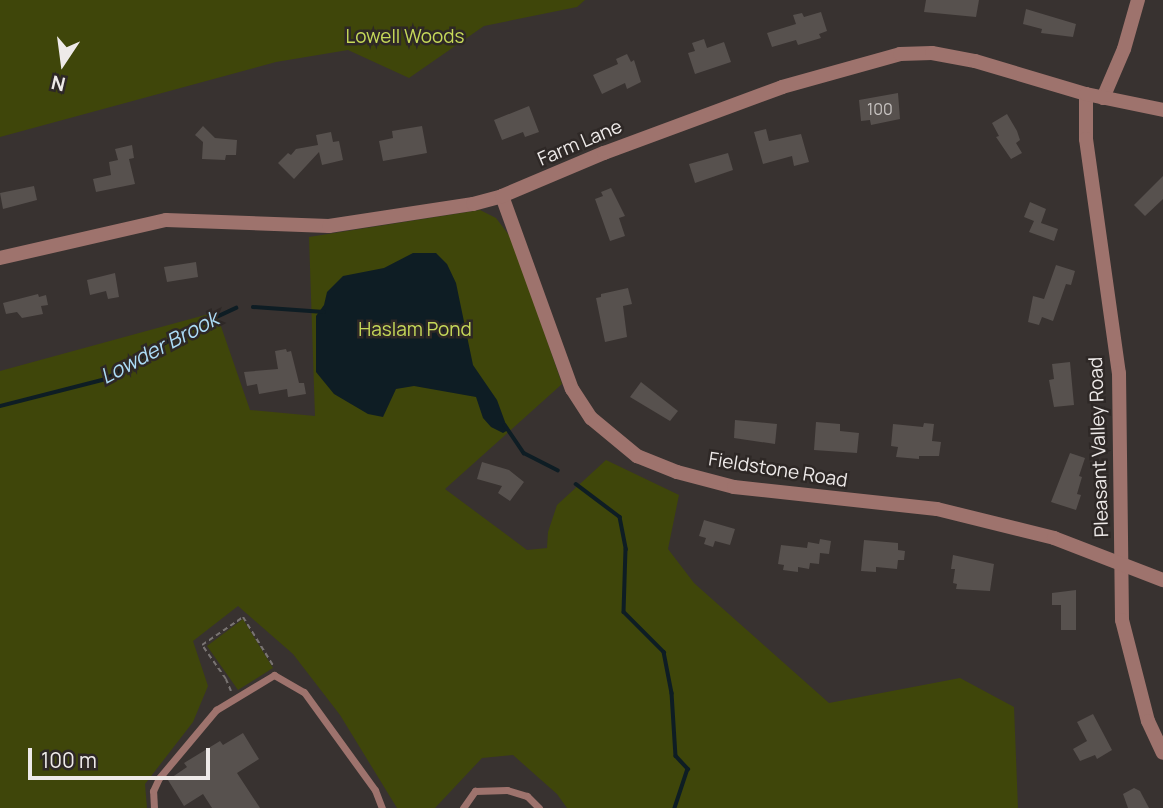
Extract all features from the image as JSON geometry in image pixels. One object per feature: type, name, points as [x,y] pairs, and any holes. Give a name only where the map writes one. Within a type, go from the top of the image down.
[{"type":"street","points":[[1103,98],[1124,49],[1138,0]]},
{"type":"street","name":"Farm Lane","points":[[0,258],[166,220],[329,226],[460,206],[502,196],[604,153],[782,87],[900,54],[932,53],[975,61],[1086,94],[1163,110]]},
{"type":"street","name":"Pleasant Valley Road","points":[[1086,94],[1086,139],[1119,373],[1122,620],[1148,721],[1163,753]]},
{"type":"street","name":"Fieldstone Road","points":[[502,196],[572,390],[592,418],[637,456],[677,472],[734,487],[937,509],[1054,538],[1163,580]]},
{"type":"lane","points":[[154,808],[153,791],[159,779],[216,710],[274,674],[304,692],[375,790],[383,808]]},
{"type":"lane","points":[[463,808],[475,791],[507,790],[527,796],[539,808]]},
{"type":"path","points":[[233,698],[226,679],[202,645],[243,617],[274,667],[274,674]]},
{"type":"green space","name":"Lowell Woods","points":[[0,0],[585,0],[577,7],[484,26],[409,78],[348,50],[276,62],[0,137]]},
{"type":"green space","name":"Haslam Pond","points":[[480,210],[496,218],[512,239],[562,384],[445,489],[527,550],[547,548],[548,532],[557,505],[606,460],[679,495],[668,549],[694,583],[829,703],[960,678],[1014,707],[1018,808],[567,808],[557,794],[513,755],[482,758],[435,808],[397,808],[340,715],[293,654],[238,606],[193,641],[208,686],[193,722],[145,784],[147,808],[0,808],[0,371],[216,312],[250,410],[315,416],[309,237]]},
{"type":"green space","points":[[243,619],[273,668],[238,690],[207,646]]},
{"type":"shaded area","points":[[413,253],[436,253],[447,264],[456,283],[473,365],[497,400],[508,430],[503,433],[491,427],[483,418],[476,397],[414,386],[396,389],[383,417],[368,414],[334,394],[316,372],[316,316],[324,305],[327,292],[343,276],[384,268]]},
{"type":"building","points":[[926,0],[979,0],[976,17],[924,12]]},
{"type":"building","points":[[1026,9],[1076,24],[1073,37],[1041,33],[1042,29],[1023,24]]},
{"type":"building","points":[[821,12],[827,31],[819,34],[821,38],[798,45],[796,40],[772,47],[767,33],[796,24],[793,15],[802,13],[804,17]]},
{"type":"building","points":[[704,39],[707,48],[724,42],[731,62],[695,74],[688,53],[695,51],[692,43]]},
{"type":"building","points":[[627,54],[631,62],[634,60],[641,82],[627,89],[625,83],[602,94],[593,75],[618,64],[616,59]]},
{"type":"building","points":[[898,93],[900,119],[871,125],[870,120],[861,121],[859,100]]},
{"type":"building","points":[[529,106],[539,132],[525,137],[523,132],[502,140],[494,120]]},
{"type":"building","points":[[1007,114],[1017,131],[1020,140],[1016,143],[1022,153],[1011,159],[996,137],[999,136],[992,123]]},
{"type":"building","points":[[203,126],[215,138],[237,140],[236,155],[226,155],[225,160],[202,159],[203,142],[195,135]]},
{"type":"building","points":[[422,126],[427,153],[383,161],[379,141],[393,138],[392,131]]},
{"type":"building","points":[[766,129],[769,141],[801,134],[809,162],[794,166],[792,156],[763,164],[754,132]]},
{"type":"building","points":[[331,132],[333,142],[339,141],[343,160],[322,165],[319,152],[294,179],[278,163],[296,149],[318,145],[316,135]]},
{"type":"building","points":[[132,145],[134,158],[129,159],[135,184],[96,192],[93,179],[111,175],[109,162],[118,160],[115,149]]},
{"type":"building","points":[[728,153],[733,170],[695,183],[689,164]]},
{"type":"building","points":[[1163,176],[1163,199],[1145,216],[1134,205]]},
{"type":"building","points":[[34,186],[37,200],[3,209],[0,193]]},
{"type":"building","points":[[611,188],[625,216],[619,218],[625,236],[610,241],[595,199],[603,196],[601,192]]},
{"type":"building","points":[[1030,202],[1046,209],[1041,223],[1058,229],[1054,241],[1029,232],[1034,221],[1024,217]]},
{"type":"building","points":[[196,262],[198,277],[167,282],[164,267]]},
{"type":"building","points":[[1056,265],[1075,271],[1071,285],[1066,284],[1053,321],[1042,317],[1039,325],[1028,322],[1033,296],[1044,299]]},
{"type":"building","points":[[115,273],[119,297],[108,299],[106,291],[90,295],[87,280]]},
{"type":"building","points":[[628,288],[632,304],[623,306],[627,337],[605,342],[596,298],[601,297],[601,294]]},
{"type":"building","points":[[38,294],[39,297],[46,295],[48,305],[41,306],[43,314],[22,318],[17,312],[6,314],[3,303]]},
{"type":"building","points":[[286,349],[287,352],[291,351],[299,383],[304,383],[306,394],[288,397],[287,389],[259,394],[257,384],[247,386],[244,372],[278,369],[275,351]]},
{"type":"building","points":[[1070,362],[1074,405],[1054,407],[1049,380],[1054,379],[1052,364]]},
{"type":"building","points":[[641,382],[678,411],[670,421],[630,397]]},
{"type":"building","points":[[735,420],[777,424],[775,444],[734,438]]},
{"type":"building","points":[[816,422],[840,424],[840,431],[859,433],[857,453],[814,450]]},
{"type":"building","points":[[924,423],[934,424],[932,441],[941,442],[939,456],[919,456],[919,459],[896,457],[898,447],[891,446],[893,424],[923,427]]},
{"type":"building","points":[[1070,453],[1085,458],[1079,476],[1082,477],[1077,494],[1081,495],[1076,510],[1051,502]]},
{"type":"building","points":[[482,462],[509,470],[524,482],[510,501],[498,493],[502,486],[477,479]]},
{"type":"building","points":[[704,520],[735,529],[730,545],[715,541],[713,547],[704,544],[706,538],[699,536]]},
{"type":"building","points":[[820,539],[831,541],[829,554],[820,553],[819,564],[810,563],[809,569],[798,567],[798,572],[783,570],[784,565],[778,564],[781,545],[807,548],[808,542],[819,544]]},
{"type":"building","points":[[864,540],[898,543],[898,550],[905,551],[904,560],[898,560],[897,569],[876,567],[876,572],[861,571]]},
{"type":"building","points":[[953,555],[994,564],[990,591],[956,589],[957,584],[953,583],[955,569],[951,569]]},
{"type":"building","points":[[1076,590],[1076,630],[1061,630],[1061,605],[1052,605],[1052,593]]},
{"type":"building","points":[[1093,714],[1112,750],[1097,759],[1095,755],[1080,761],[1073,749],[1087,741],[1077,722]]},
{"type":"building","points":[[243,733],[259,759],[237,773],[260,808],[212,808],[203,794],[184,806],[168,780],[187,767],[184,763],[220,741],[223,745]]},
{"type":"building","points":[[1134,788],[1140,791],[1149,808],[1128,808],[1123,794]]},
{"type":"waterway","name":"Lowder Brook","points":[[253,307],[324,312]]},
{"type":"waterway","name":"Lowder Brook","points":[[0,406],[106,379],[180,334],[236,308]]},
{"type":"waterway","name":"Lowder Brook","points":[[505,425],[524,453],[558,470]]},
{"type":"waterway","name":"Lowder Brook","points":[[576,484],[620,517],[626,549],[624,612],[664,652],[672,693],[676,756],[688,769],[675,808]]}]
